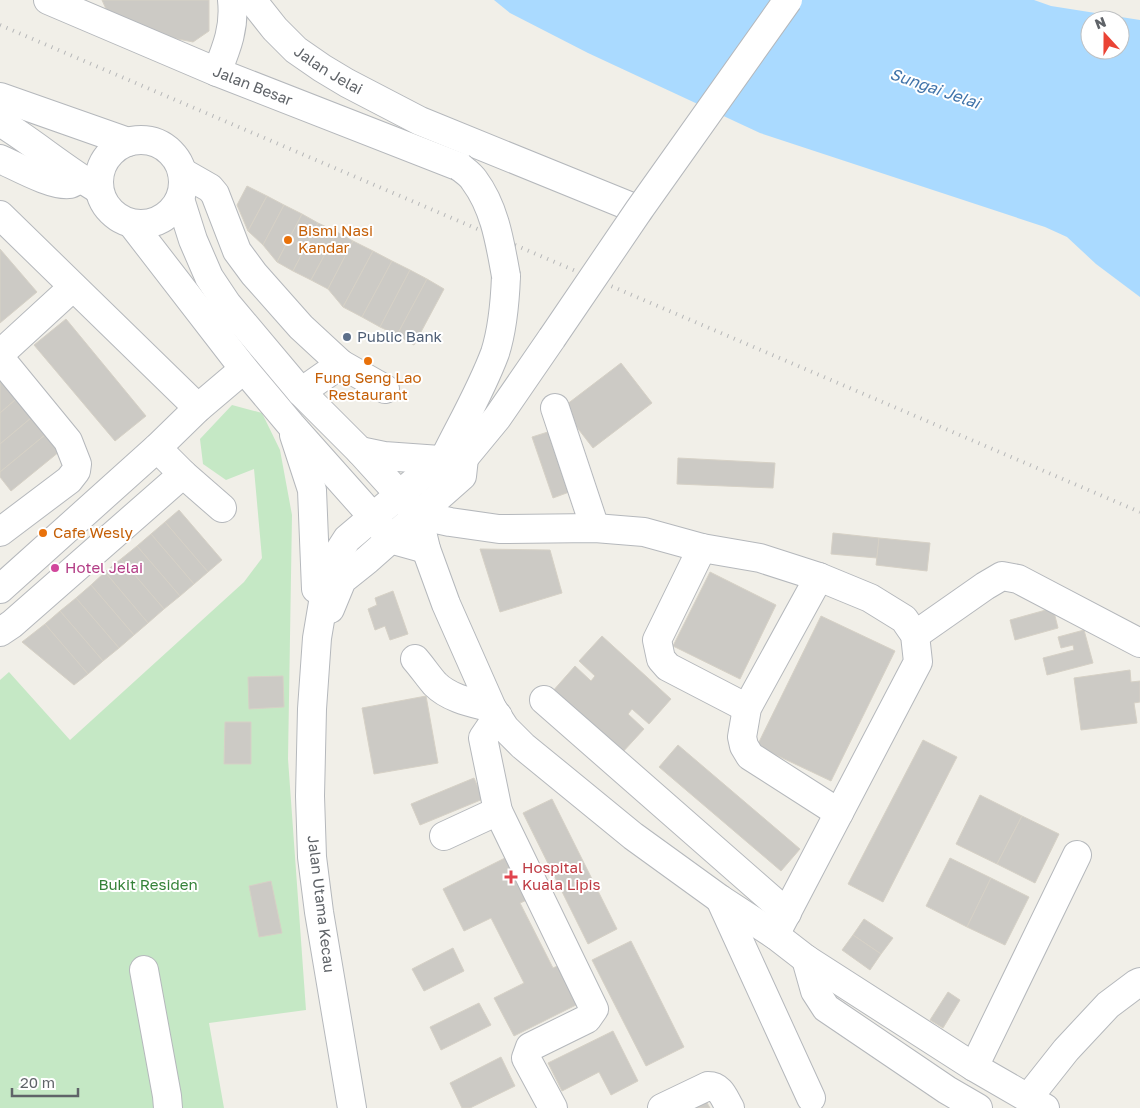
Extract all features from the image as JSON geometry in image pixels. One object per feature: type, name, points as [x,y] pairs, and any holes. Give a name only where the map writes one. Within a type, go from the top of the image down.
[{"type":"street","name":"Jalan Besar","points":[[48,0],[217,72],[460,167],[473,178],[484,195],[496,223],[506,276],[505,306],[495,351],[450,457]]},
{"type":"street","points":[[217,72],[231,34],[232,0]]},
{"type":"street","name":"Jalan Jelai","points":[[252,0],[275,29],[296,50],[347,84],[420,121],[639,210]]},
{"type":"street","points":[[317,638],[329,566],[347,539],[400,494],[450,457],[497,418],[639,210],[788,0]]},
{"type":"street","points":[[0,97],[128,142]]},
{"type":"street","points":[[0,122],[89,184],[104,205],[116,217],[132,224],[146,224],[160,220],[172,212],[180,199],[184,186],[182,172],[177,159],[167,149],[155,142],[142,140],[128,142],[114,149],[104,160],[98,174],[89,184],[60,184],[49,181],[0,159]]},
{"type":"street","points":[[182,172],[210,188],[215,194],[237,251],[254,274],[301,328],[341,364],[384,389]]},
{"type":"street","points":[[180,199],[193,240],[209,277],[227,304],[301,392],[360,451],[418,514],[426,549],[446,604],[495,712],[505,728],[523,746],[633,836],[720,899],[781,924]]},
{"type":"street","points":[[0,215],[198,408]]},
{"type":"street","points":[[132,224],[244,369],[390,538],[426,549]]},
{"type":"street","points":[[36,557],[5,531],[68,480],[76,471],[77,464],[68,440],[0,356],[73,287]]},
{"type":"street","points":[[301,392],[341,364]]},
{"type":"street","points":[[0,589],[158,448],[198,408],[244,369]]},
{"type":"street","points":[[555,408],[595,528]]},
{"type":"street","points":[[291,425],[312,490],[317,638]]},
{"type":"street","points":[[158,448],[222,508]]},
{"type":"street","points":[[360,451],[384,456],[450,457]]},
{"type":"street","points":[[317,638],[342,580],[462,476],[450,457]]},
{"type":"street","points":[[4,622],[184,474]]},
{"type":"street","points":[[418,514],[450,522],[499,529],[595,528],[644,532],[702,548],[760,558],[819,577],[870,598],[904,619],[915,636],[918,662],[781,924]]},
{"type":"street","points":[[702,548],[657,640],[661,659],[668,667],[747,708]]},
{"type":"street","points":[[915,636],[1002,576],[1018,579],[1140,643]]},
{"type":"street","points":[[819,577],[747,708],[742,737],[744,746],[750,756],[839,814]]},
{"type":"street","name":"Jalan Utama Kecau","points":[[317,638],[310,796],[312,857],[319,912],[352,1108]]},
{"type":"street","points":[[415,660],[436,684],[448,693],[495,712]]},
{"type":"street","points":[[544,700],[660,802],[781,924],[806,959],[815,990],[826,1008],[942,1099],[978,1108]]},
{"type":"street","points":[[495,712],[483,738],[498,811],[594,1009],[588,1019],[530,1048],[526,1058],[553,1108]]},
{"type":"street","points":[[633,836],[660,802]]},
{"type":"street","points":[[444,836],[498,811]]},
{"type":"street","points":[[974,1066],[1077,855]]},
{"type":"street","points":[[720,899],[811,1098]]},
{"type":"street","points":[[806,959],[974,1066],[1037,1103],[1066,1050],[1108,1005],[1140,982]]},
{"type":"street","points":[[144,970],[168,1108]]},
{"type":"street","points":[[662,1108],[708,1086],[714,1086],[720,1091],[730,1108]]},
{"type":"green space","name":"Bukit Residen","points":[[232,405],[262,413],[280,450],[292,515],[288,759],[306,1010],[209,1023],[224,1108],[0,1108],[0,680],[9,672],[70,740],[244,582],[262,558],[254,469],[226,480],[203,464],[200,439]]},
{"type":"water","name":"Sungai Jelai","points":[[494,0],[1034,0],[1051,6],[1080,11],[1080,60],[1130,60],[1130,18],[1140,20],[1140,297],[1096,264],[1067,237],[1045,227],[760,133],[588,53],[510,13]]},
{"type":"building","points":[[102,0],[209,0],[209,31],[193,42],[173,38],[119,16],[106,9]]},
{"type":"building","points":[[247,186],[267,196],[248,231],[237,205]]},
{"type":"building","points":[[267,196],[284,205],[263,245],[248,231]]},
{"type":"building","points":[[284,205],[302,214],[277,262],[263,245]]},
{"type":"building","points":[[302,214],[318,223],[293,271],[277,262]]},
{"type":"building","points":[[318,223],[337,232],[311,280],[293,271]]},
{"type":"building","points":[[337,232],[353,241],[328,289],[311,280]]},
{"type":"building","points":[[353,241],[373,251],[343,307],[328,289]]},
{"type":"building","points":[[0,249],[37,292],[0,323]]},
{"type":"building","points":[[373,251],[392,261],[362,317],[343,307]]},
{"type":"building","points":[[392,261],[410,270],[380,327],[362,317]]},
{"type":"building","points":[[410,270],[427,279],[397,335],[380,327]]},
{"type":"building","points":[[427,279],[444,289],[414,345],[397,335]]},
{"type":"building","points":[[66,319],[146,416],[115,441],[34,345]]},
{"type":"building","points":[[621,363],[652,403],[593,448],[562,408]]},
{"type":"building","points":[[7,375],[22,394],[0,413],[0,381]]},
{"type":"building","points":[[22,394],[37,413],[0,444],[0,413]]},
{"type":"building","points":[[37,413],[51,430],[0,472],[0,444]]},
{"type":"building","points":[[51,430],[65,447],[11,491],[0,477],[0,472]]},
{"type":"building","points":[[551,431],[572,491],[553,498],[532,437]]},
{"type":"building","points":[[678,458],[775,463],[773,488],[677,484]]},
{"type":"building","points":[[179,510],[222,560],[208,572],[165,522]]},
{"type":"building","points":[[165,522],[208,572],[194,584],[151,534]]},
{"type":"building","points":[[833,533],[879,538],[877,558],[831,554]]},
{"type":"building","points":[[151,534],[194,584],[180,596],[137,546]]},
{"type":"building","points":[[879,538],[930,543],[927,571],[876,565]]},
{"type":"building","points":[[137,546],[180,596],[164,609],[121,559]]},
{"type":"building","points":[[480,549],[550,550],[562,593],[500,612]]},
{"type":"building","points":[[121,559],[164,609],[148,623],[105,572]]},
{"type":"building","points":[[105,572],[148,623],[134,635],[91,585]]},
{"type":"building","points":[[710,572],[776,605],[740,679],[673,646]]},
{"type":"building","points":[[91,585],[134,635],[119,648],[76,598]]},
{"type":"building","points":[[393,591],[408,634],[390,640],[385,626],[375,630],[368,609],[377,605],[375,598]]},
{"type":"building","points":[[76,598],[119,648],[103,661],[60,611]]},
{"type":"building","points":[[1053,608],[1058,628],[1015,640],[1010,620]]},
{"type":"building","points":[[60,611],[103,661],[88,674],[45,624]]},
{"type":"building","points":[[821,616],[895,651],[831,781],[757,746]]},
{"type":"building","points":[[45,624],[88,674],[74,685],[22,642]]},
{"type":"building","points":[[1084,630],[1093,663],[1047,675],[1043,658],[1074,650],[1073,645],[1061,648],[1058,637]]},
{"type":"building","points":[[602,636],[671,699],[649,724],[632,709],[628,714],[644,729],[621,754],[552,692],[575,666],[591,681],[595,676],[579,661]]},
{"type":"building","points":[[1130,670],[1131,682],[1140,681],[1140,702],[1134,703],[1137,723],[1081,730],[1074,678]]},
{"type":"building","points":[[283,676],[284,707],[249,709],[248,677]]},
{"type":"building","points":[[426,696],[438,763],[374,774],[362,708]]},
{"type":"building","points":[[225,722],[251,722],[251,764],[224,764]]},
{"type":"building","points":[[923,740],[957,757],[883,902],[848,884]]},
{"type":"building","points":[[678,745],[800,849],[781,871],[659,767]]},
{"type":"building","points":[[474,778],[483,799],[420,825],[411,804]]},
{"type":"building","points":[[980,795],[1022,816],[997,864],[956,844]]},
{"type":"building","points":[[552,799],[617,929],[588,944],[523,813]]},
{"type":"building","points":[[1022,816],[1059,834],[1035,883],[997,864]]},
{"type":"building","points":[[505,858],[527,900],[520,903],[553,968],[562,964],[582,1002],[514,1036],[494,998],[524,983],[491,918],[464,931],[443,889]]},
{"type":"building","points":[[950,858],[991,878],[967,927],[926,906]]},
{"type":"building","points":[[991,878],[1029,897],[1005,945],[967,927]]},
{"type":"building","points":[[271,881],[282,933],[259,937],[249,886]]},
{"type":"building","points":[[864,919],[893,938],[881,954],[853,935]]},
{"type":"building","points":[[853,935],[881,954],[870,970],[842,950]]},
{"type":"building","points":[[631,941],[684,1047],[646,1066],[592,960]]},
{"type":"building","points":[[453,948],[464,971],[424,991],[412,969]]},
{"type":"building","points":[[948,992],[960,1000],[943,1028],[930,1020]]},
{"type":"building","points":[[479,1003],[491,1025],[441,1050],[430,1027]]},
{"type":"building","points":[[613,1031],[638,1081],[611,1095],[599,1072],[562,1091],[548,1063]]},
{"type":"building","points":[[501,1057],[515,1086],[470,1108],[462,1108],[450,1083]]},
{"type":"building","points":[[706,1101],[710,1108],[691,1108]]},
{"type":"railway","points":[[0,25],[1140,512]]},
{"type":"place","name":"Bismi Nasi Kandar","points":[[288,240]]},
{"type":"place","name":"Public Bank","points":[[347,337]]},
{"type":"place","name":"Fung Seng Lao Restaurant","points":[[368,361]]},
{"type":"place","name":"Cafe Wesly","points":[[43,533]]},
{"type":"place","name":"Hotel Jelai","points":[[55,568]]},
{"type":"place","name":"Hospital Kuala Lipis","points":[[511,877]]}]
